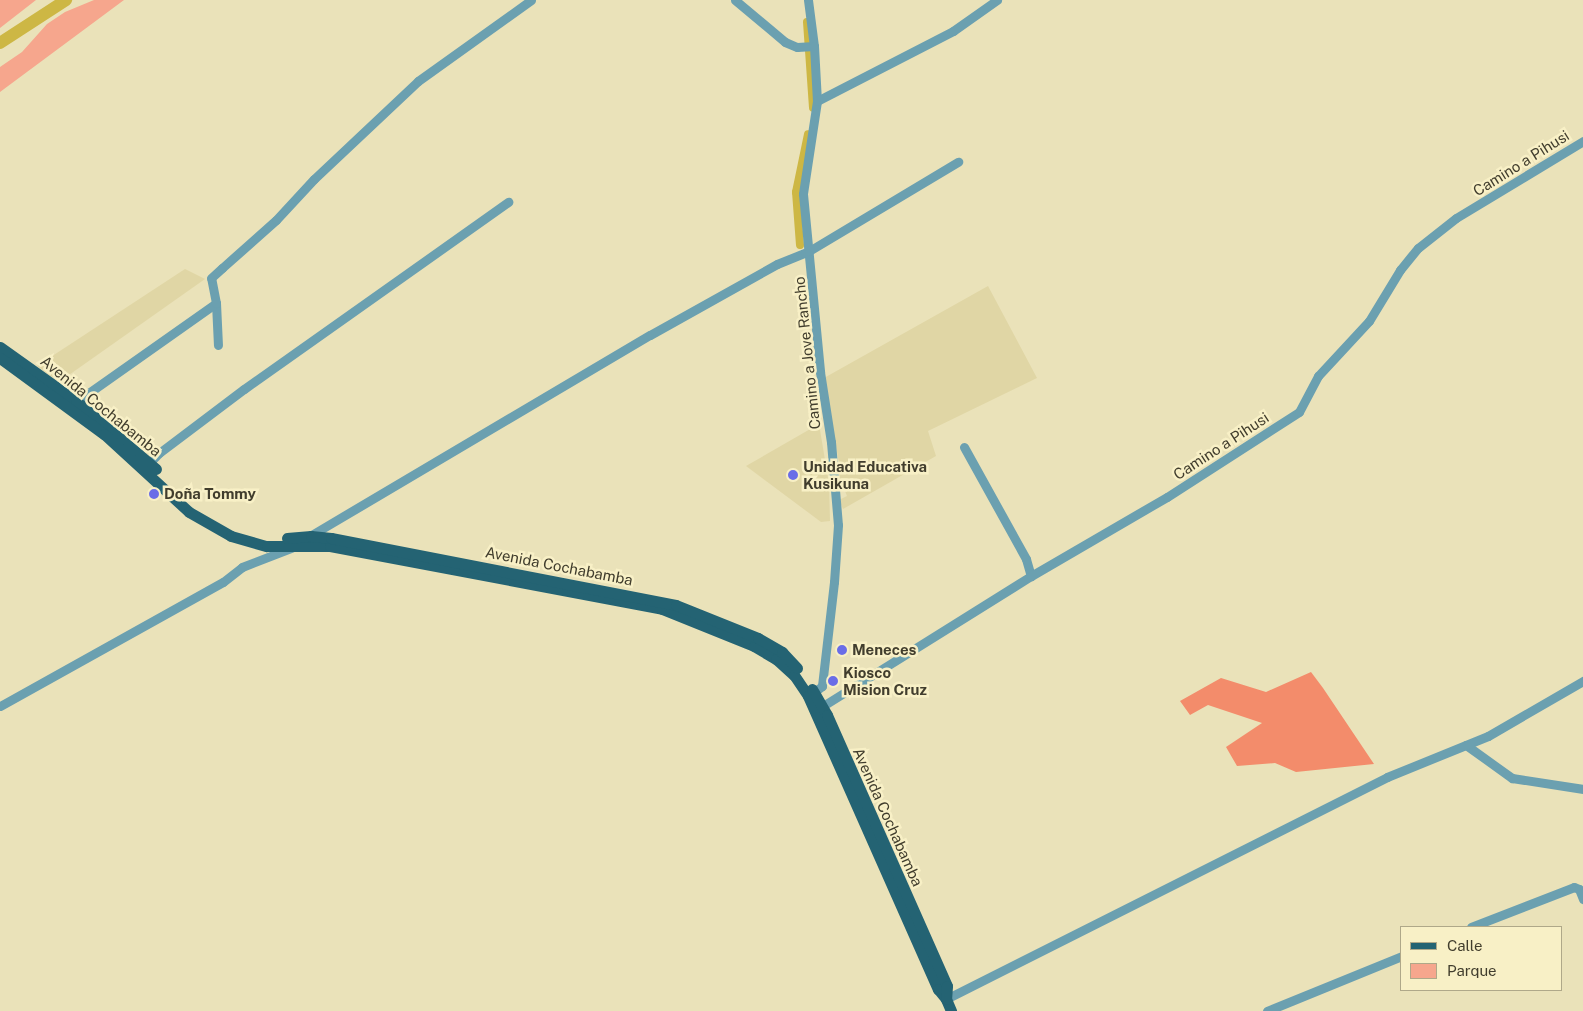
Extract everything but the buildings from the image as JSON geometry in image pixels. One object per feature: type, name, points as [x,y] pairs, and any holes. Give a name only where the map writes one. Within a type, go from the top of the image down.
[{"type":"main road","name":"Avenida Cochabamba","points":[[0,347],[193,504],[233,530],[269,540],[311,536],[676,604],[758,638],[776,648],[792,662],[812,694],[915,926],[947,986],[946,999],[952,1011]]},
{"type":"main road","name":"Avenida Cochabamba","points":[[0,358],[73,405]]},
{"type":"main road","name":"Avenida Cochabamba","points":[[147,465],[189,512],[231,536],[268,546],[300,544],[330,546],[662,609],[754,646],[768,654],[794,675],[812,694]]},
{"type":"street","points":[[218,345],[216,302],[211,278],[276,220],[314,180],[418,81],[530,0]]},
{"type":"street","points":[[735,0],[785,42],[797,47],[814,46]]},
{"type":"street","name":"Camino a Jove Rancho","points":[[808,0],[814,46],[817,101],[803,194],[810,251],[820,372],[831,442],[838,525],[834,582],[822,686],[812,694]]},
{"type":"street","points":[[817,101],[953,31],[997,0]]},
{"type":"street","name":"Camino a Pihusi","points":[[819,709],[1031,576],[1167,497],[1299,412],[1318,376],[1369,321],[1400,270],[1418,248],[1456,218],[1583,141]]},
{"type":"street","points":[[0,706],[223,582],[242,568],[300,544],[650,335],[777,264],[810,251],[958,162]]},
{"type":"street","points":[[147,465],[244,389],[508,202]]},
{"type":"street","points":[[73,405],[216,302]]},
{"type":"street","points":[[964,447],[1026,559],[1031,576]]},
{"type":"street","points":[[946,999],[1387,777],[1488,736],[1583,681]]},
{"type":"street","points":[[1466,745],[1512,778],[1583,789]]},
{"type":"street","points":[[1474,926],[1574,887],[1580,889],[1583,900]]},
{"type":"street","points":[[1267,1011],[1400,957]]},
{"type":"shaded area","points":[[185,269],[205,279],[59,382],[37,366]]},
{"type":"shaded area","points":[[988,286],[1037,378],[928,431],[936,456],[843,509],[839,500],[847,496],[836,469],[839,463],[824,378]]},
{"type":"shaded area","name":"Unidad Educativa Kusikuna","points":[[819,424],[829,484],[830,521],[821,522],[746,466]]},
{"type":"shaded area","points":[[1311,672],[1374,764],[1296,772],[1275,763],[1237,766],[1226,747],[1262,723],[1208,705],[1190,715],[1180,701],[1221,678],[1266,692]]},
{"type":"green space","points":[[0,0],[36,0],[0,28]]},
{"type":"green space","points":[[94,0],[124,0],[0,92],[0,67],[22,52],[47,24],[65,12]]},
{"type":"waterway","points":[[0,43],[66,0]]},
{"type":"waterway","points":[[807,22],[813,108]]},
{"type":"waterway","points":[[800,245],[796,192],[808,134]]},
{"type":"place","name":"Unidad Educativa Kusikuna","points":[[793,475]]},
{"type":"place","name":"Doña Tommy","points":[[154,494]]},
{"type":"place","name":"Meneces","points":[[842,650]]},
{"type":"place","name":"Kiosco Mision Cruz","points":[[833,681]]}]
